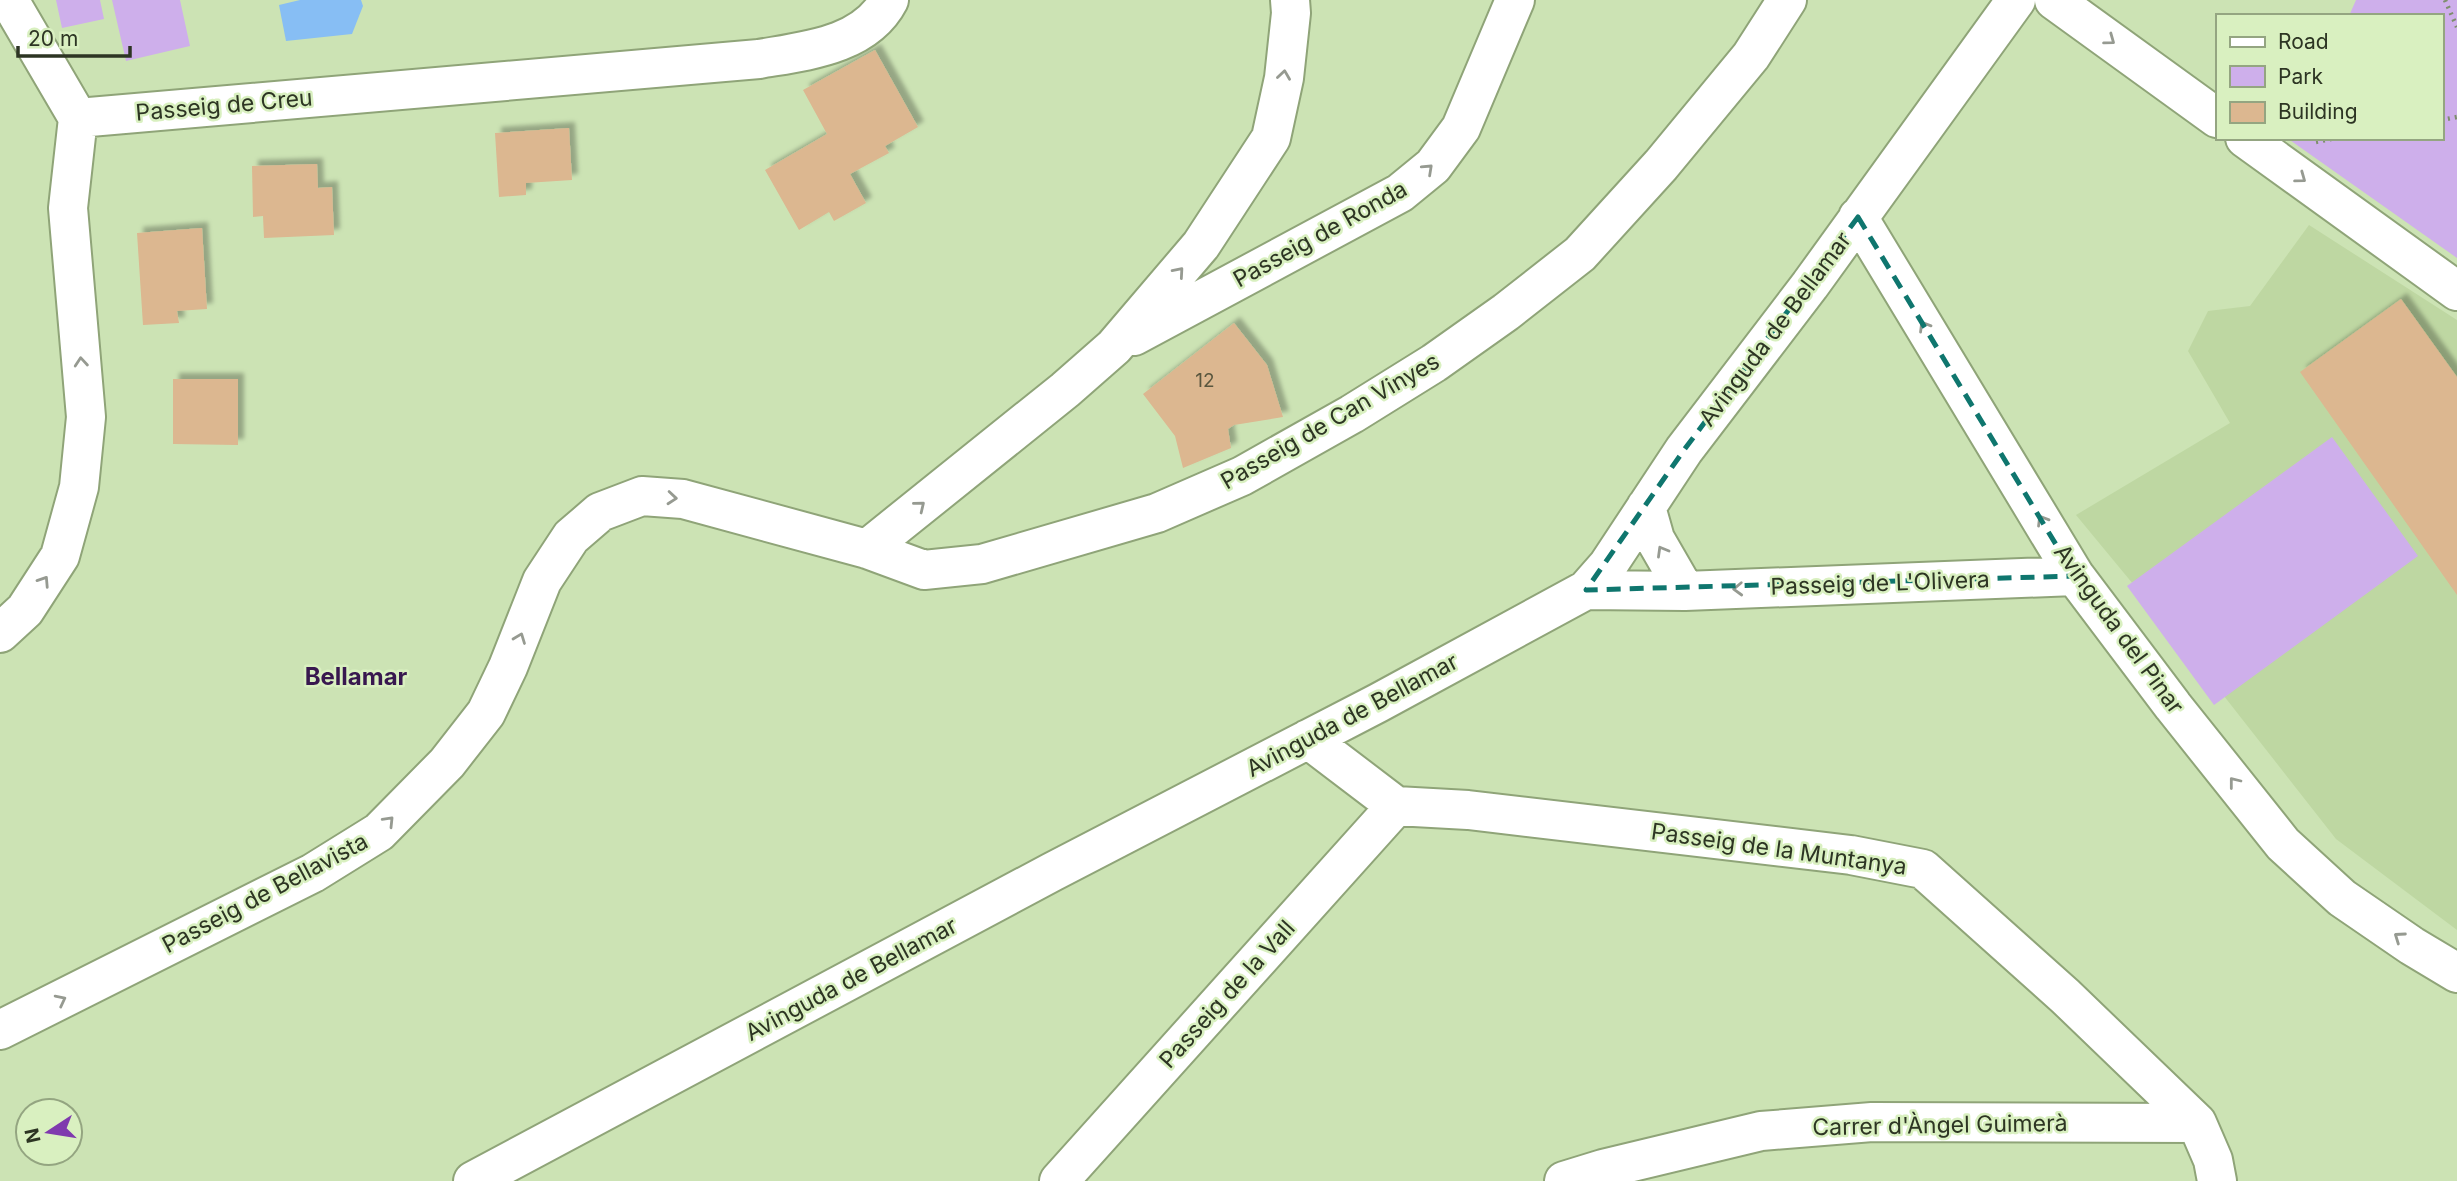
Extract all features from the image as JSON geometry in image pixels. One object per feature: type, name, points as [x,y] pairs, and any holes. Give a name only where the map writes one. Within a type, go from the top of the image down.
[{"type":"street","points":[[0,633],[25,610],[60,556],[79,487],[86,417],[68,208],[78,118],[9,0]]},
{"type":"street","name":"Passeig de Creu","points":[[78,118],[759,59],[823,48],[858,33],[885,8],[889,0]]},
{"type":"street","points":[[867,549],[1065,390],[1114,347],[1201,245],[1271,138],[1284,78],[1290,0]]},
{"type":"street","name":"Passeig de Ronda","points":[[1114,347],[1400,193],[1433,166],[1461,128],[1514,0]]},
{"type":"street","name":"Passeig de Can Vinyes","points":[[867,549],[924,570],[982,565],[1157,513],[1242,476],[1352,414],[1434,363],[1506,312],[1580,254],[1661,165],[1751,56],[1787,0]]},
{"type":"street","name":"Avinguda de Bellamar","points":[[473,1181],[1586,590],[1608,565],[1684,450],[1810,285],[2016,0]]},
{"type":"street","points":[[2054,0],[2216,117]]},
{"type":"street","points":[[2248,140],[2457,291]]},
{"type":"street","name":"Avinguda del Pinar","points":[[1858,216],[2075,576],[2283,844],[2342,898],[2457,973]]},
{"type":"street","name":"Passeig de Bellavista","points":[[0,1030],[313,873],[379,832],[447,763],[486,713],[508,667],[542,581],[571,537],[600,512],[642,496],[683,499],[867,549]]},
{"type":"street","points":[[1646,507],[1655,539],[1685,591]]},
{"type":"street","name":"Passeig de L'Olivera","points":[[1586,590],[1685,591],[2075,576]]},
{"type":"street","points":[[1308,739],[1396,806]]},
{"type":"street","name":"Passeig de la Muntanya","points":[[1396,806],[1468,810],[1660,832],[1852,855],[1923,869],[2064,996],[2197,1124],[2213,1160],[2217,1181]]},
{"type":"street","name":"Passeig de la Vall","points":[[1059,1181],[1396,806]]},
{"type":"street","name":"Carrer d'Àngel Guimerà","points":[[1564,1181],[1761,1131],[1872,1122],[2197,1124]]},
{"type":"path","points":[[2445,0],[2457,27]]},
{"type":"highlighted area","points":[[1858,217],[2075,576],[1586,590],[1684,450]]},
{"type":"shaded area","points":[[2309,225],[2457,320],[2457,930],[2336,839],[2195,659],[2076,515],[2230,423],[2188,351],[2208,311],[2250,306]]},
{"type":"green space","points":[[56,0],[100,0],[104,19],[62,28]]},
{"type":"green space","points":[[112,0],[180,0],[190,46],[126,61]]},
{"type":"green space","points":[[2356,0],[2457,0],[2457,258],[2290,140],[2443,140],[2443,14],[2350,14]]},
{"type":"green space","points":[[2332,437],[2418,556],[2214,705],[2127,586]]},
{"type":"water","points":[[300,0],[361,0],[363,6],[352,34],[286,41],[279,5]]},
{"type":"building","points":[[875,50],[918,127],[885,146],[889,153],[850,174],[866,203],[834,221],[829,212],[799,230],[765,170],[827,134],[803,90]]},
{"type":"building","points":[[569,128],[572,180],[526,183],[526,195],[499,197],[495,133]]},
{"type":"building","points":[[317,164],[318,188],[332,187],[334,235],[264,238],[263,216],[253,217],[252,166]]},
{"type":"building","points":[[202,228],[207,309],[177,311],[179,323],[143,325],[137,233]]},
{"type":"building","points":[[2401,299],[2457,377],[2457,595],[2300,372]]},
{"type":"building","points":[[1234,323],[1267,365],[1283,417],[1234,425],[1228,429],[1231,448],[1183,468],[1175,436],[1143,394]]},
{"type":"building","points":[[173,379],[238,379],[238,445],[173,444]]},
{"type":"district","name":"Bellamar","points":[[356,677]]}]
